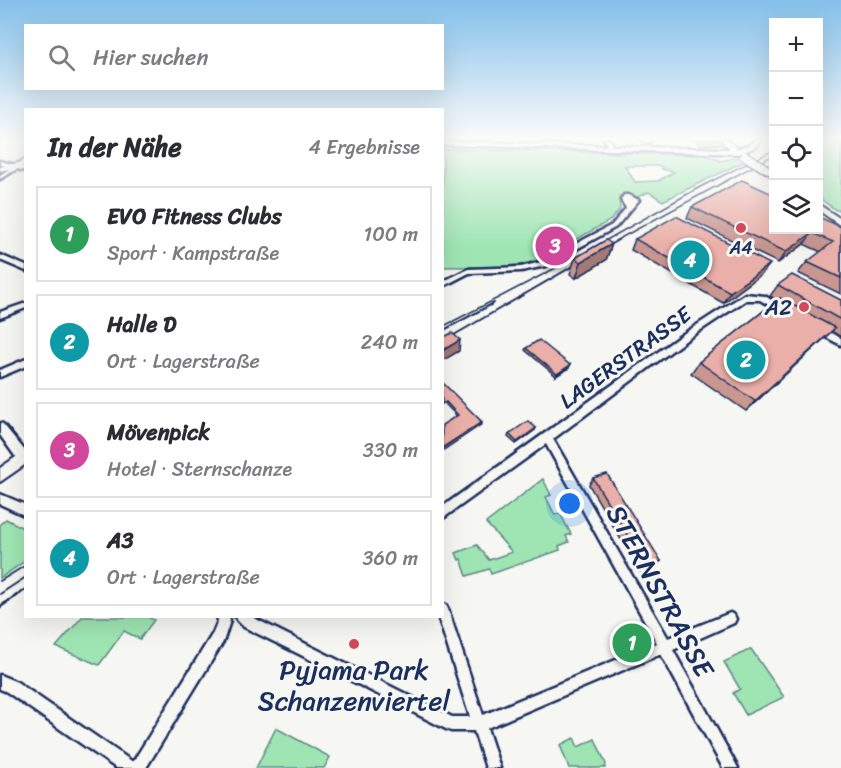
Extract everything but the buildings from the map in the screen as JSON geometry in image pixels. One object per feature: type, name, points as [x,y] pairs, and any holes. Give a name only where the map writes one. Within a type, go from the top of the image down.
[{"type":"main road","points":[[823,209],[838,220]]},
{"type":"main road","points":[[0,476],[24,458]]},
{"type":"street","points":[[444,284],[468,271],[521,269],[543,264],[614,226],[628,207]]},
{"type":"street","points":[[0,257],[24,268]]},
{"type":"street","points":[[444,275],[452,279]]},
{"type":"street","name":"LAGERSTRASSE","points":[[444,513],[690,333],[745,297],[762,298],[792,315]]},
{"type":"street","points":[[0,315],[24,306]]},
{"type":"street","points":[[811,326],[841,342]]},
{"type":"street","points":[[0,374],[24,363]]},
{"type":"street","points":[[0,427],[24,456]]},
{"type":"street","name":"STERNSTRASSE","points":[[547,437],[731,768]]},
{"type":"street","points":[[0,498],[24,510]]},
{"type":"street","points":[[444,615],[493,768]]},
{"type":"street","points":[[244,618],[248,623],[451,724],[479,724],[730,619]]},
{"type":"street","points":[[138,768],[218,637],[223,619]]},
{"type":"street","points":[[0,682],[12,687],[129,768]]},
{"type":"green space","points":[[444,175],[631,175],[635,182],[658,181],[669,175],[717,175],[663,201],[649,192],[637,197],[628,194],[619,196],[620,209],[611,220],[575,240],[565,236],[537,252],[544,257],[522,264],[444,267]]},
{"type":"green space","points":[[823,175],[841,175],[841,210],[836,210],[823,201]]},
{"type":"green space","points":[[543,479],[551,495],[546,497],[555,515],[560,513],[571,534],[566,536],[569,542],[559,546],[560,550],[491,574],[489,569],[467,576],[461,559],[459,560],[456,553],[477,545],[489,560],[512,552],[486,523]]},
{"type":"green space","points":[[6,519],[24,528],[24,562],[0,578],[0,524]]},
{"type":"green space","points":[[81,618],[150,618],[154,620],[140,639],[124,631],[99,665],[56,647]]},
{"type":"green space","points":[[751,649],[784,697],[746,715],[733,693],[740,689],[724,662]]},
{"type":"green space","points":[[276,728],[330,757],[324,768],[256,768]]},
{"type":"green space","points":[[574,738],[578,747],[595,739],[606,764],[605,768],[569,768],[560,745]]},
{"type":"tram line","points":[[444,326],[573,259],[724,175]]},
{"type":"tram line","points":[[0,581],[24,566]]},
{"type":"tram line","points":[[0,594],[24,578]]},
{"type":"railway","points":[[615,241],[737,175]]},
{"type":"railway","points":[[444,341],[618,240]]},
{"type":"railway","points":[[444,330],[494,303]]},
{"type":"railway","points":[[0,607],[24,590]]},
{"type":"place","name":"A4","points":[[741,228]]},
{"type":"place","name":"Mövenpick","points":[[555,246]]},
{"type":"place","name":"A3","points":[[690,260]]},
{"type":"place","name":"A2","points":[[804,307]]},
{"type":"place","name":"Halle D","points":[[746,360]]},
{"type":"place","name":"EVO Fitness Clubs","points":[[632,643]]},
{"type":"place","name":"Pyjama Park Schanzenviertel","points":[[354,644]]}]
